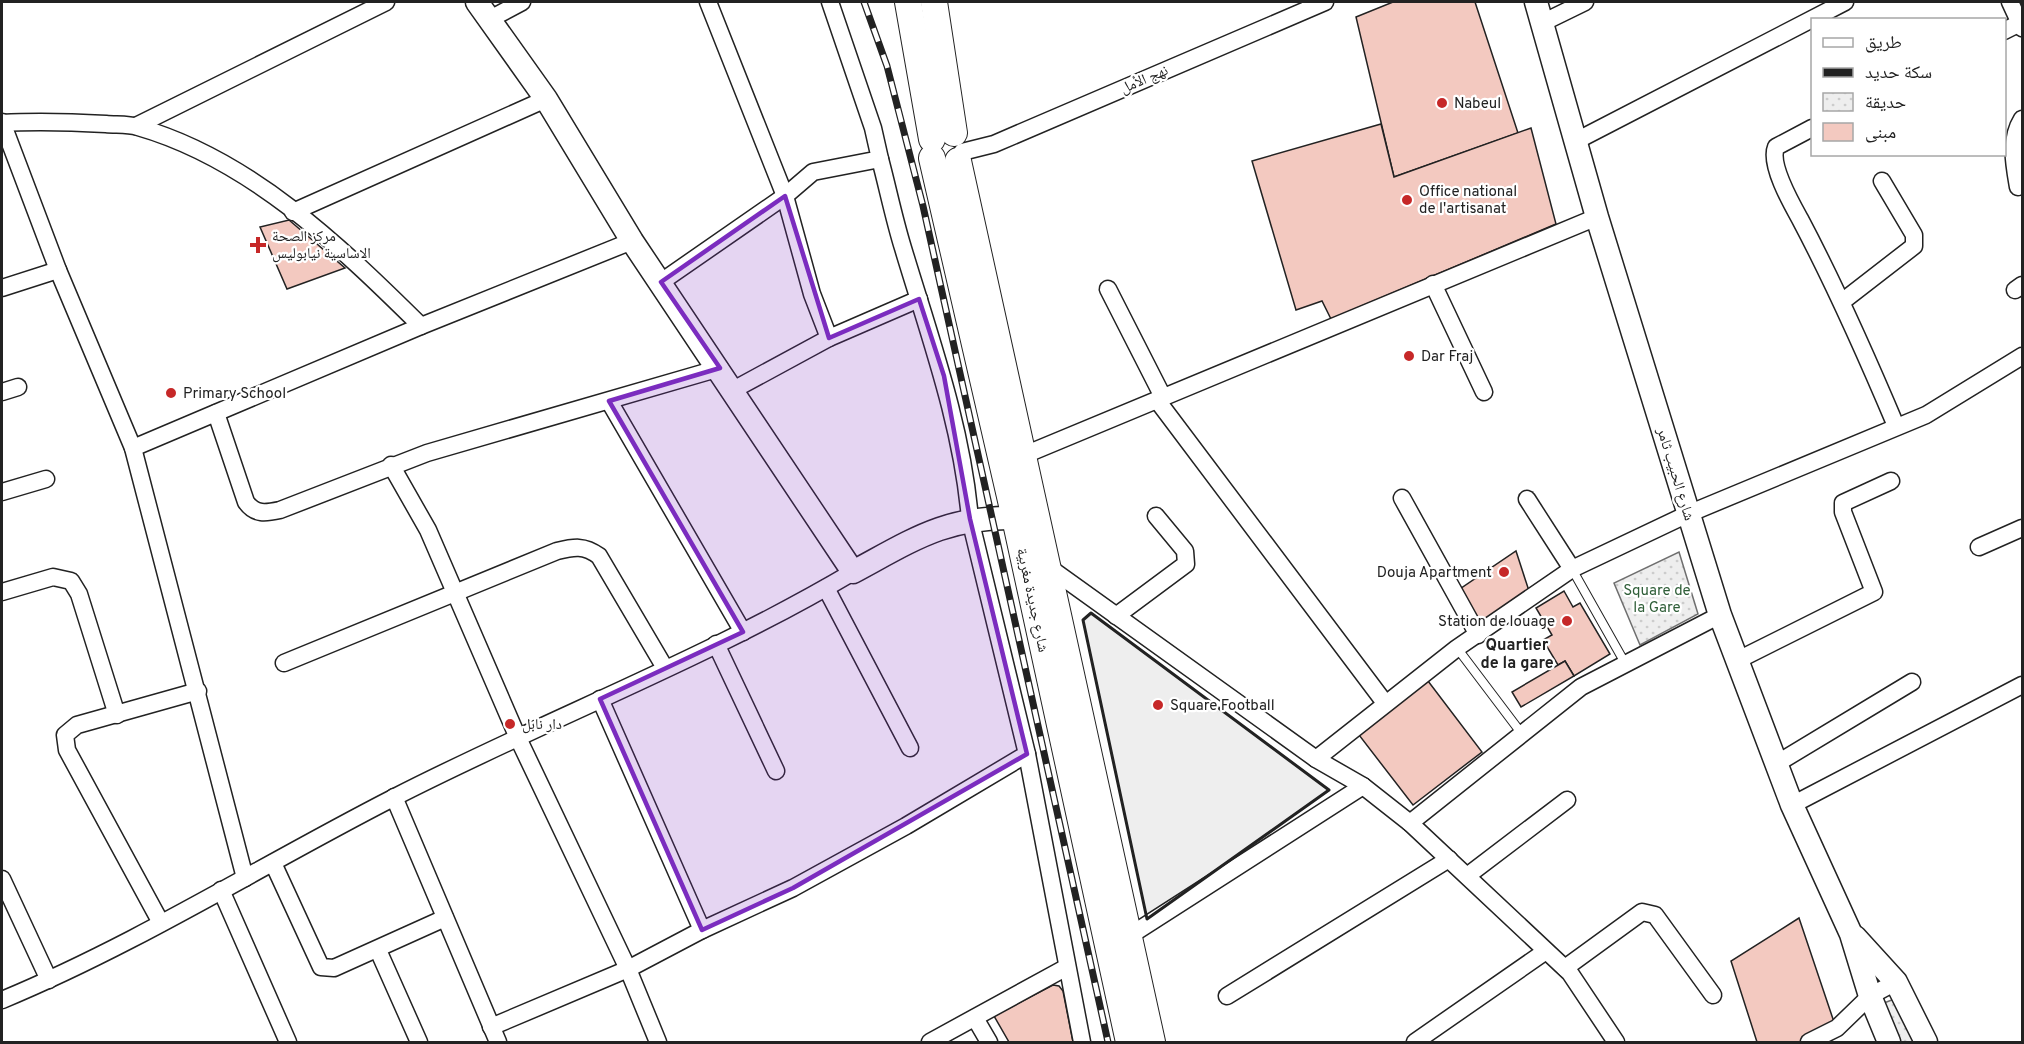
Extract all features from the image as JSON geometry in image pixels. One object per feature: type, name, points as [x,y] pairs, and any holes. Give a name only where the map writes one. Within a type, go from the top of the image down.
[{"type":"main road","points":[[908,2],[948,149]]},
{"type":"main road","points":[[938,3],[948,149]]},
{"type":"main road","points":[[484,10],[546,99],[632,241],[720,369],[853,572],[931,530],[970,519],[1015,518]]},
{"type":"main road","name":"شارع الحبيب ثامر","points":[[1539,12],[1597,217],[1720,615],[1792,805],[1851,934],[1870,996],[1889,1042]]},
{"type":"main road","name":"شارع جديدة مغربية","points":[[948,149],[1047,567],[1120,943],[1129,1042]]},
{"type":"main road","name":"شارع جديدة مغربية","points":[[948,149],[1015,518],[1120,943],[1152,1042]]},
{"type":"main road","name":"شارع الحبيب ثامر","points":[[1851,934],[1896,982],[1926,1042]]},
{"type":"street","points":[[136,126],[386,2]]},
{"type":"street","points":[[484,10],[522,2]]},
{"type":"street","points":[[708,2],[784,196],[812,294],[829,338]]},
{"type":"street","points":[[830,2],[873,128],[955,421],[967,486],[970,519],[1027,754],[1082,1042]]},
{"type":"street","name":"نهج الأمل","points":[[948,149],[994,144],[1325,2]]},
{"type":"street","points":[[1539,12],[1585,2]]},
{"type":"street","points":[[1814,18],[1845,2]]},
{"type":"street","points":[[2006,30],[2021,26],[2010,2]]},
{"type":"street","points":[[1576,141],[1811,20]]},
{"type":"street","points":[[292,212],[546,99]]},
{"type":"street","points":[[2018,187],[2013,153],[2016,129],[2022,119]]},
{"type":"street","points":[[245,878],[134,448],[58,270],[2,123],[72,122],[136,126],[178,142],[242,174],[366,273],[421,326]]},
{"type":"street","points":[[1811,128],[1782,143],[1773,154],[1774,160],[1794,207],[1843,301],[1896,426]]},
{"type":"street","points":[[661,282],[784,196],[813,172],[880,159]]},
{"type":"street","points":[[1843,301],[1914,246],[1914,235],[1882,181]]},
{"type":"street","points":[[1022,456],[1597,217]]},
{"type":"street","points":[[134,448],[421,326],[632,241]]},
{"type":"street","points":[[2,288],[58,270]]},
{"type":"street","points":[[1433,284],[1484,392]]},
{"type":"street","points":[[1107,289],[1160,398],[1385,703]]},
{"type":"street","points":[[733,390],[829,338],[919,299]]},
{"type":"street","points":[[1316,759],[1457,648],[1572,569],[1688,514],[1944,405],[2022,356]]},
{"type":"street","points":[[216,412],[246,502],[257,512],[280,510],[391,465],[720,369]]},
{"type":"street","points":[[2,392],[18,387]]},
{"type":"street","points":[[609,401],[743,632]]},
{"type":"street","points":[[391,465],[428,530],[518,738],[628,969],[658,1042]]},
{"type":"street","points":[[2,492],[46,479]]},
{"type":"street","points":[[1736,661],[1874,592],[1843,512],[1843,502],[1891,481]]},
{"type":"street","points":[[1402,498],[1478,635]]},
{"type":"street","points":[[1527,499],[1572,569]]},
{"type":"street","points":[[1116,616],[1186,564],[1185,551],[1156,516]]},
{"type":"street","points":[[1979,547],[2022,528]]},
{"type":"street","points":[[284,663],[557,551],[584,547],[598,556],[609,571],[665,668]]},
{"type":"street","points":[[1047,567],[1316,759],[1363,786],[1410,823],[1565,968],[1616,1042]]},
{"type":"street","points":[[2,1000],[49,980],[161,923],[393,797],[743,632],[853,572]]},
{"type":"street","points":[[2,592],[53,577],[71,582],[79,594],[117,715]]},
{"type":"street","points":[[826,588],[910,748]]},
{"type":"street","points":[[1410,823],[1581,687],[1720,615]]},
{"type":"street","points":[[716,644],[776,771]]},
{"type":"street","points":[[1776,764],[1912,682]]},
{"type":"street","points":[[1792,805],[2022,685]]},
{"type":"street","points":[[161,923],[65,742],[65,735],[71,727],[198,691]]},
{"type":"street","points":[[600,699],[702,930]]},
{"type":"street","points":[[393,797],[495,1035],[702,930],[793,888],[906,826],[1027,754]]},
{"type":"street","points":[[1120,943],[1363,786]]},
{"type":"street","points":[[1467,876],[1567,800]]},
{"type":"street","points":[[1227,996],[1449,859]]},
{"type":"street","points":[[273,862],[321,967],[334,968],[445,918]]},
{"type":"street","points":[[2,879],[49,980]]},
{"type":"street","points":[[221,890],[288,1042]]},
{"type":"street","points":[[1565,968],[1642,912],[1647,912],[1655,915],[1713,995]]},
{"type":"street","points":[[378,950],[419,1042]]},
{"type":"street","points":[[1415,1042],[1546,951]]},
{"type":"street","points":[[930,1042],[1067,967]]},
{"type":"street","points":[[1809,1042],[1837,1028],[1870,996],[1896,982]]},
{"type":"street","points":[[975,1018],[989,1042]]},
{"type":"lane","points":[[1572,569],[1625,663]]},
{"type":"lane","points":[[1457,648],[1522,734]]},
{"type":"highlighted area","points":[[785,196],[829,338],[919,299],[944,376],[970,519],[1027,754],[793,888],[702,930],[600,699],[743,632],[609,401],[720,368],[661,282]]},
{"type":"green space","name":"Square de la Gare","points":[[1679,552],[1698,614],[1640,645],[1614,583]]},
{"type":"green space","name":"Square Football","points":[[1091,613],[1329,790],[1147,919],[1083,620]]},
{"type":"green space","points":[[1897,998],[1918,1042],[1900,1042],[1884,1003]]},
{"type":"building","name":"Nabeul","points":[[1393,2],[1475,2],[1518,133],[1394,177],[1356,17]]},
{"type":"building","name":"Office national de l'artisanat","points":[[1381,124],[1394,177],[1531,128],[1556,224],[1331,319],[1322,301],[1296,310],[1252,161]]},
{"type":"building","points":[[289,220],[345,268],[287,289],[260,227]]},
{"type":"building","name":"Douja Apartment","points":[[1516,551],[1530,594],[1480,632],[1454,593]]},
{"type":"building","name":"Station de louage","points":[[1564,591],[1573,607],[1580,603],[1610,654],[1574,676],[1565,661],[1558,665],[1543,640],[1552,635],[1536,608]]},
{"type":"building","points":[[1565,661],[1574,676],[1521,707],[1512,692]]},
{"type":"building","points":[[1428,681],[1482,752],[1413,805],[1359,735]]},
{"type":"building","points":[[1799,918],[1834,1022],[1800,1042],[1757,1042],[1731,961]]},
{"type":"building","points":[[1053,985],[1059,986],[1063,991],[1073,1042],[1009,1042],[994,1016]]},
{"type":"railway","points":[[864,2],[887,66],[923,206],[1108,1042]]},
{"type":"wall","points":[[1091,613],[1329,790],[1147,919],[1083,620],[1091,613]]},
{"type":"place","name":"Nabeul","points":[[1442,103]]},
{"type":"place","name":"Office national de l'artisanat","points":[[1407,200]]},
{"type":"place","name":"مركز الصحة الاساسية نيابوليس","points":[[258,245]]},
{"type":"place","name":"Dar Fraj","points":[[1409,356]]},
{"type":"place","name":"Primary School","points":[[171,393]]},
{"type":"place","name":"Douja Apartment","points":[[1504,572]]},
{"type":"place","name":"Station de louage","points":[[1567,621]]},
{"type":"place","name":"Square Football","points":[[1158,705]]},
{"type":"place","name":"دار نابل","points":[[510,724]]},
{"type":"district","name":"Quartier de la gare","points":[[1517,653]]}]
